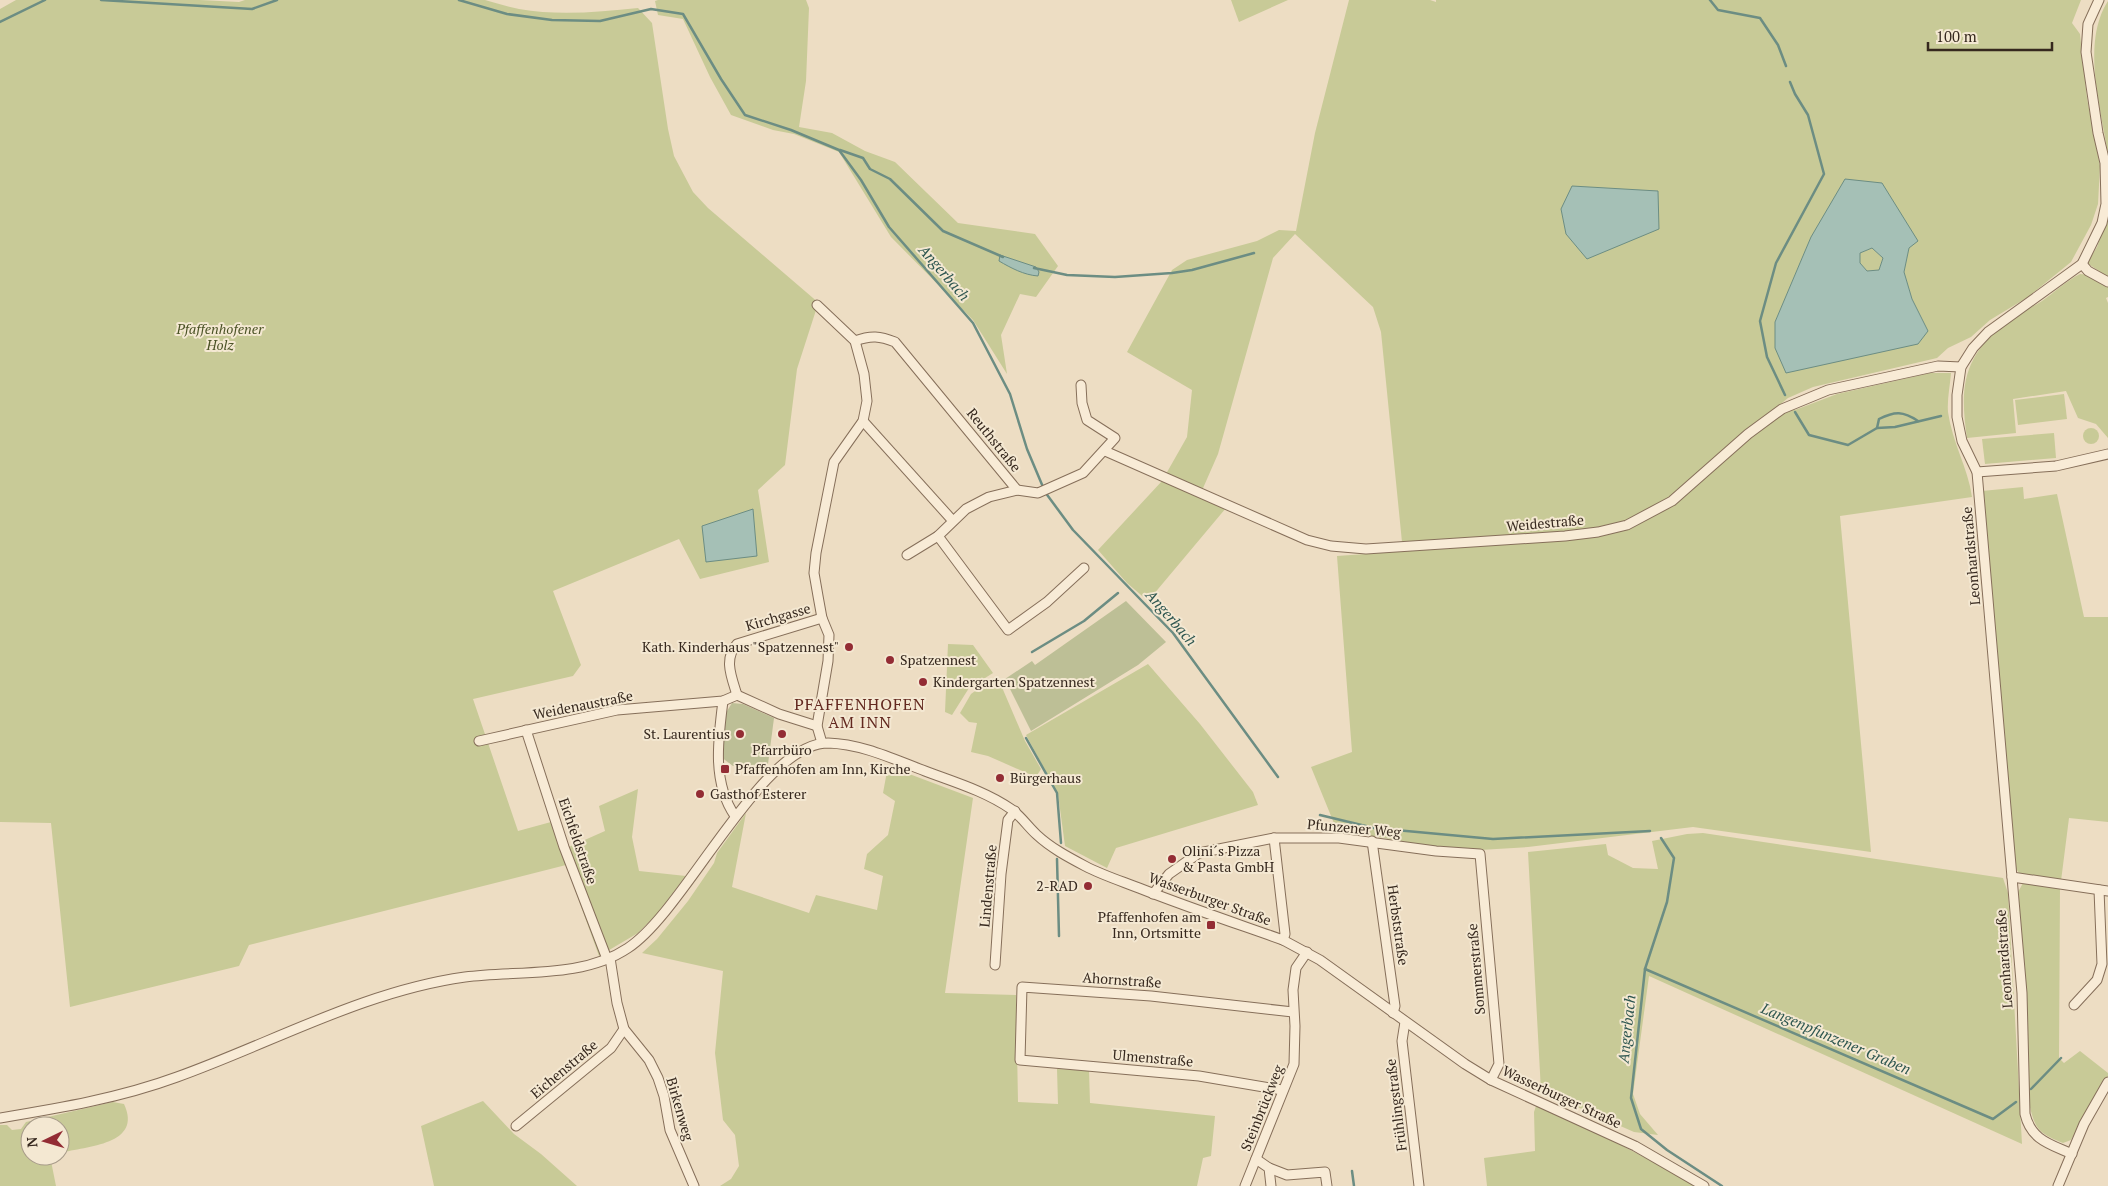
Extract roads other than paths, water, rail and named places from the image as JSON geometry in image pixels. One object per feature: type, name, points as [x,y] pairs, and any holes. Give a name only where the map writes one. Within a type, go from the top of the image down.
[{"type":"street","name":"Leonhardstraße","points":[[2072,1154],[2034,1134],[2028,1126],[2025,1114],[2022,993],[1977,472],[1962,441],[1957,417],[1957,395],[1961,368],[1973,348],[1988,332],[2082,264],[2102,223],[2106,204],[2105,163],[2098,132],[2086,52],[2088,24],[2099,0]]},
{"type":"street","points":[[2082,264],[2088,271],[2108,282]]},
{"type":"street","points":[[817,305],[855,342],[864,374],[867,401],[863,420],[834,462],[821,523],[814,573],[822,618],[829,634],[828,661],[818,726],[822,743]]},
{"type":"street","name":"Reuthstraße","points":[[855,342],[866,337],[878,335],[896,342],[1017,490],[1038,492],[1050,489],[1083,473],[1105,451]]},
{"type":"street","name":"Weidestraße","points":[[1105,451],[1292,533],[1332,546],[1366,550],[1565,536],[1598,532],[1627,525],[1648,515],[1672,501],[1748,434],[1782,409],[1801,400],[1828,390],[1938,366],[1961,368]]},
{"type":"street","points":[[1081,385],[1082,404],[1087,420],[1115,438],[1105,451]]},
{"type":"street","points":[[863,420],[954,521]]},
{"type":"street","points":[[1977,472],[2056,466],[2108,454]]},
{"type":"street","points":[[908,555],[938,536],[966,509],[989,497],[1017,490]]},
{"type":"street","points":[[938,536],[1008,630],[1047,602],[1084,568]]},
{"type":"street","name":"Kirchgasse","points":[[737,695],[729,667],[729,657],[732,649],[737,644],[822,618]]},
{"type":"street","points":[[735,816],[724,796],[720,770],[718,738],[723,701],[737,695],[779,714],[818,726]]},
{"type":"street","name":"Weidenaustraße","points":[[479,741],[617,710],[723,701]]},
{"type":"street","name":"Eichfeldstraße","points":[[526,730],[564,847],[608,959]]},
{"type":"street","name":"Wasserburger Straße","points":[[0,1118],[74,1106],[172,1079],[320,1019],[410,988],[465,978],[574,968],[608,959],[628,949],[659,920],[735,816],[763,784],[788,760],[822,743],[850,744],[987,795],[1015,811],[1034,833],[1056,851],[1091,869],[1153,894],[1283,940],[1307,952],[1465,1064],[1491,1080],[1635,1146],[1704,1186]]},
{"type":"street","name":"Lindenstraße","points":[[995,965],[1001,874],[1008,820],[1015,811]]},
{"type":"street","name":"Pfunzener Weg","points":[[1153,894],[1168,874],[1199,852],[1274,838],[1330,837],[1372,841],[1436,851],[1480,854]]},
{"type":"street","points":[[1274,838],[1285,934],[1283,940]]},
{"type":"street","name":"Herbststraße","points":[[1372,841],[1396,1006],[1394,1013]]},
{"type":"street","name":"Sommerstraße","points":[[1480,854],[1499,1064],[1491,1080]]},
{"type":"street","points":[[2012,877],[2103,891],[2102,964],[2097,980],[2074,1005]]},
{"type":"street","name":"Steinbrückweg","points":[[1245,1186],[1294,1064],[1295,1026],[1293,990],[1296,968],[1307,952]]},
{"type":"street","name":"Birkenweg","points":[[608,959],[624,1028],[649,1060],[658,1078],[664,1096],[670,1130],[694,1186]]},
{"type":"street","name":"Ahornstraße","points":[[1020,1060],[1022,987],[1151,996],[1293,1012]]},
{"type":"street","name":"Frühlingstraße","points":[[1405,1022],[1402,1029],[1402,1040],[1419,1186]]},
{"type":"street","name":"Eichenstraße","points":[[516,1126],[611,1048],[624,1028]]},
{"type":"street","name":"Ulmenstraße","points":[[1020,1060],[1199,1076],[1282,1090]]},
{"type":"street","points":[[2058,1186],[2084,1124],[2108,1082]]},
{"type":"street","points":[[1256,1159],[1269,1168],[1287,1175],[1325,1172],[1327,1186]]},
{"type":"street","points":[[1269,1168],[1271,1186]]},
{"type":"waterway","name":"Angerbach","points":[[0,22],[45,0]]},
{"type":"waterway","name":"Angerbach","points":[[101,0],[252,9],[277,0]]},
{"type":"waterway","name":"Angerbach","points":[[459,0],[507,14],[552,20],[600,21],[651,9],[683,14],[721,79],[745,115],[791,130],[839,150],[861,180],[889,227],[973,323],[1010,394],[1027,449],[1043,487]]},
{"type":"waterway","points":[[1710,0],[1718,10],[1760,18],[1778,45],[1786,66]]},
{"type":"waterway","points":[[1785,395],[1767,357],[1760,321],[1776,263],[1824,174],[1808,115],[1790,82]]},
{"type":"waterway","points":[[840,150],[863,158],[870,169],[890,179],[943,231],[1003,257]]},
{"type":"waterway","points":[[1034,268],[1067,275],[1115,277],[1192,270],[1254,253]]},
{"type":"waterway","points":[[1795,412],[1809,435],[1848,445],[1877,428],[1895,427],[1941,416]]},
{"type":"waterway","points":[[1877,428],[1879,419],[1894,413],[1908,415],[1918,421]]},
{"type":"waterway","name":"Angerbach","points":[[1045,492],[1073,530],[1173,633],[1278,777]]},
{"type":"waterway","points":[[1032,652],[1084,621],[1118,593]]},
{"type":"waterway","points":[[1026,738],[1057,793],[1061,843]]},
{"type":"waterway","name":"Angerbach","points":[[1320,815],[1374,828],[1493,839],[1650,831]]},
{"type":"waterway","name":"Angerbach","points":[[1661,838],[1674,858],[1667,902],[1645,969],[1631,1098],[1641,1129],[1667,1150],[1722,1186]]},
{"type":"waterway","points":[[1057,859],[1059,936]]},
{"type":"waterway","name":"Langenpfunzener Graben","points":[[1645,969],[1993,1119],[2016,1102]]},
{"type":"waterway","points":[[2031,1089],[2061,1058]]},
{"type":"waterway","points":[[1352,1171],[1354,1186]]},
{"type":"place","name":"Kath. Kinderhaus \"Spatzennest\"","points":[[849,647]]},
{"type":"place","name":"Spatzennest","points":[[890,660]]},
{"type":"place","name":"Kindergarten Spatzennest","points":[[923,682]]},
{"type":"place","name":"St. Laurentius","points":[[740,734]]},
{"type":"place","name":"Pfarrbüro","points":[[782,734]]},
{"type":"place","name":"Pfaffenhofen am Inn, Kirche","points":[[725,769]]},
{"type":"place","name":"Bürgerhaus","points":[[1000,778]]},
{"type":"place","name":"Gasthof Esterer","points":[[700,794]]},
{"type":"place","name":"Olini´s Pizza & Pasta GmbH","points":[[1172,859]]},
{"type":"place","name":"2-RAD","points":[[1088,886]]},
{"type":"place","name":"Pfaffenhofen am Inn, Ortsmitte","points":[[1211,925]]},
{"type":"district","name":"PFAFFENHOFEN AM INN","points":[[860,713]]},
{"type":"park label","name":"Pfaffenhofener Holz","points":[[220,338]]}]
